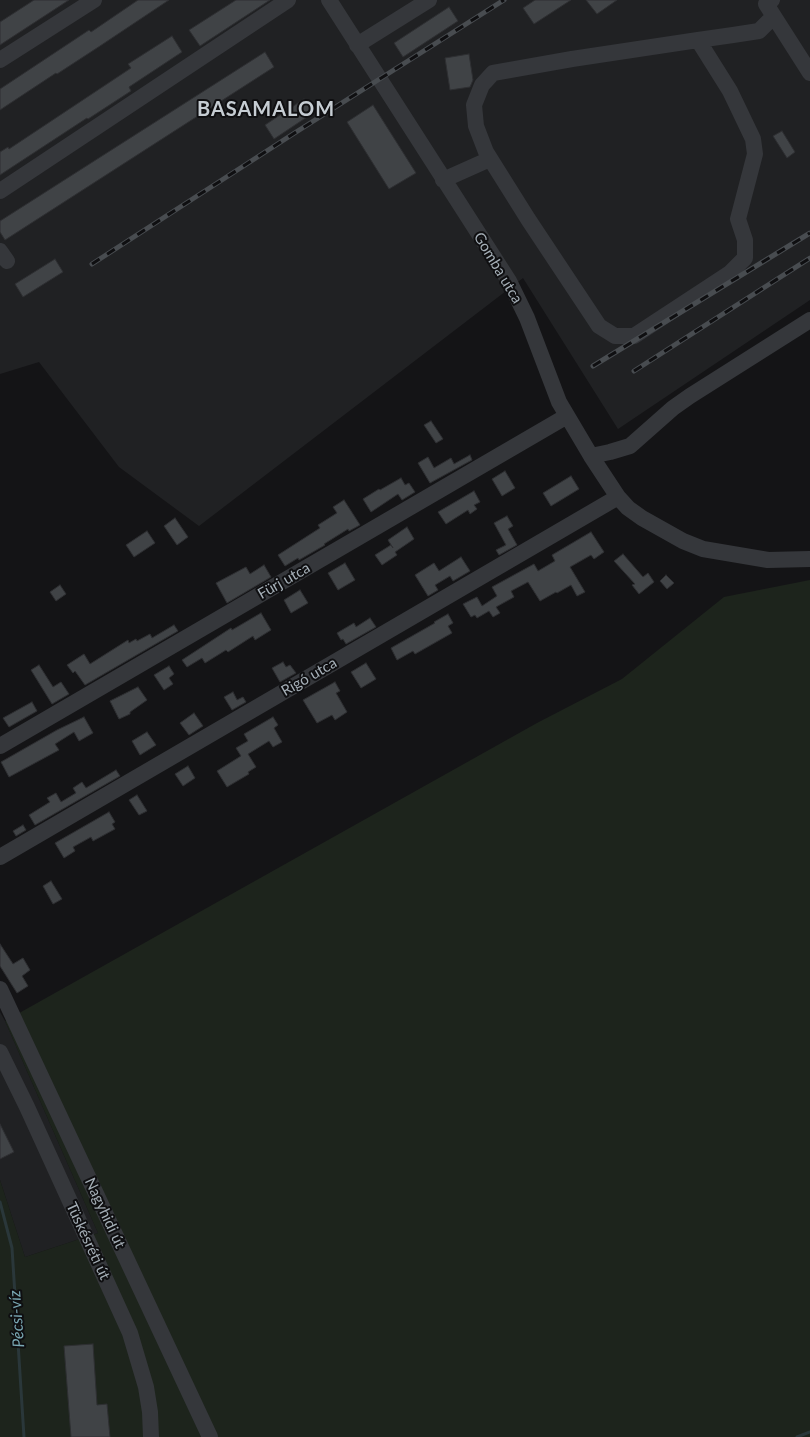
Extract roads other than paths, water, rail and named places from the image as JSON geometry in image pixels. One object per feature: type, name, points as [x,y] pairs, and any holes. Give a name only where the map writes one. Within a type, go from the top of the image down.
[{"type":"street","points":[[0,60],[94,0]]},
{"type":"street","points":[[0,191],[288,0]]},
{"type":"street","name":"Gomba utca","points":[[329,0],[509,281],[527,318],[554,389],[567,416],[618,498],[635,513],[664,531],[682,541],[704,549],[768,560],[810,559]]},
{"type":"street","points":[[358,45],[429,0]]},
{"type":"street","points":[[698,40],[730,91],[753,139],[755,154],[738,219],[745,240],[745,258],[730,273],[634,336],[615,336],[599,326],[486,152],[476,126],[474,105],[482,85],[493,73],[572,58],[759,31],[768,5]]},
{"type":"street","points":[[768,5],[810,73]]},
{"type":"street","points":[[444,180],[490,159]]},
{"type":"street","points":[[591,456],[630,446],[673,408],[690,396],[810,320]]},
{"type":"street","name":"Fürj utca","points":[[0,746],[567,416]]},
{"type":"street","name":"Rigó utca","points":[[0,857],[618,498]]},
{"type":"street","name":"Nagyhidi út","points":[[0,989],[210,1437]]},
{"type":"street","name":"Tüskésréti út","points":[[0,1052],[130,1333],[146,1386],[151,1437]]},
{"type":"waterway","name":"Pécsi-víz","points":[[0,1202],[12,1248],[24,1437]]},
{"type":"waterway","name":"Pécsi-víz","points":[[797,1437],[810,1432]]},
{"type":"railway","points":[[92,264],[504,0]]},
{"type":"railway","points":[[593,366],[810,233]]},
{"type":"railway","points":[[634,371],[810,258]]},
{"type":"district","name":"BASAMALOM","points":[[266,110]]}]
